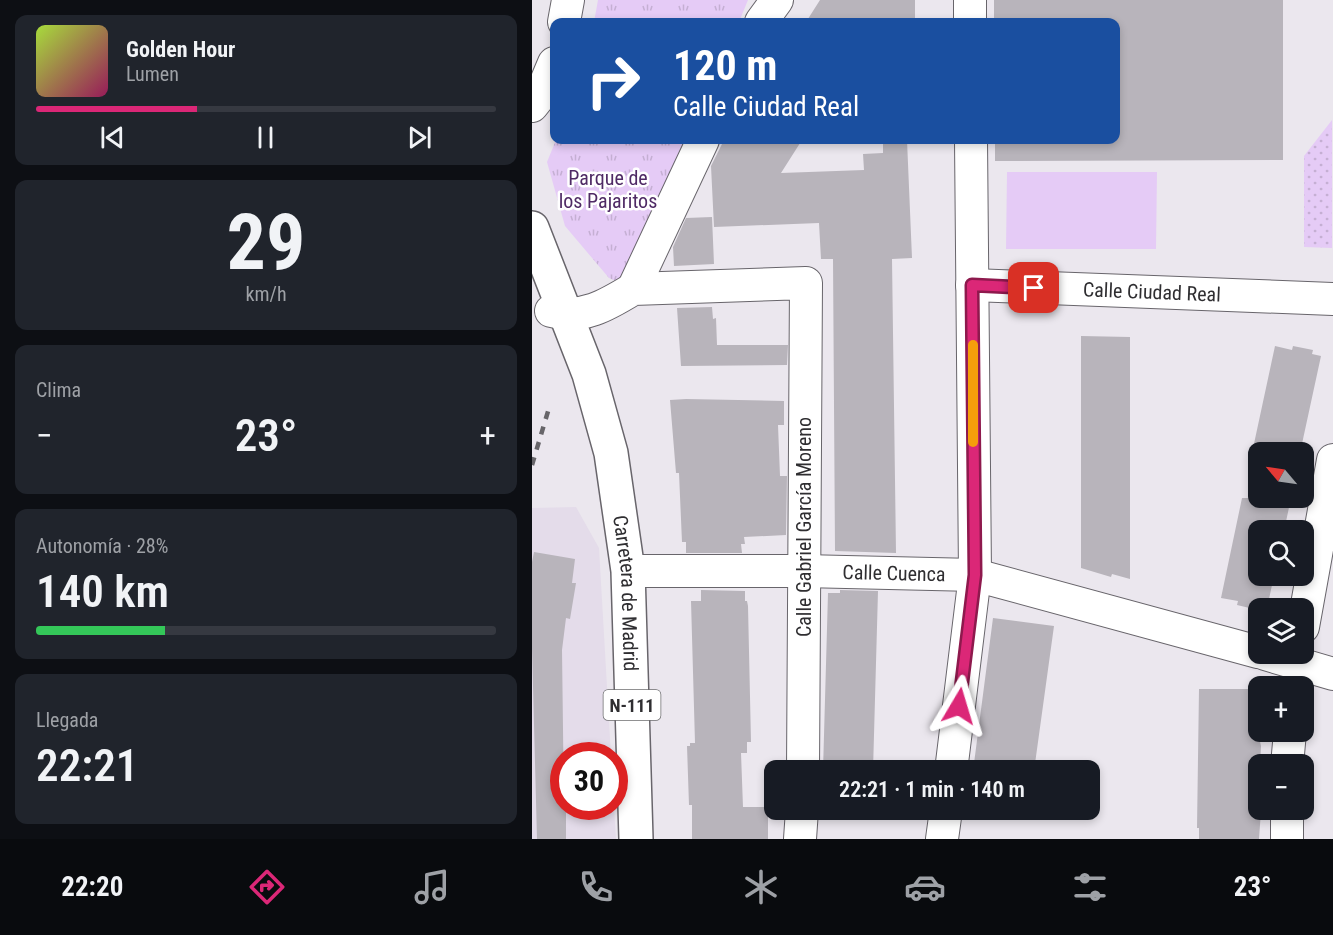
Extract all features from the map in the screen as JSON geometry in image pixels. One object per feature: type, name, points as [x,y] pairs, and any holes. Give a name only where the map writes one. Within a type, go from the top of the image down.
[{"type":"main road","name":"Carretera de Madrid","points":[[532,228],[549,304],[580,352],[600,410],[611,453],[628,571],[636,839]]},
{"type":"street","points":[[565,18],[568,0]]},
{"type":"street","points":[[759,18],[766,0]]},
{"type":"street","points":[[761,18],[777,0]]},
{"type":"street","points":[[970,0],[970,18]]},
{"type":"street","points":[[549,304],[585,313],[614,302],[633,289],[701,144]]},
{"type":"street","points":[[952,760],[975,575],[971,144]]},
{"type":"street","name":"Calle Gabriel García Moreno","points":[[633,289],[806,283],[802,760]]},
{"type":"street","name":"Calle Ciudad Real","points":[[972,285],[1333,298]]},
{"type":"street","points":[[1308,598],[1333,460]]},
{"type":"street","name":"Calle Cuenca","points":[[628,571],[803,571],[975,575],[1248,649]]},
{"type":"street","points":[[1297,668],[1333,674]]},
{"type":"street","points":[[800,839],[801,820]]},
{"type":"street","points":[[942,839],[945,820]]},
{"type":"street","points":[[1286,820],[1287,839]]},
{"type":"shaded area","points":[[576,507],[599,548],[610,742],[550,742],[550,820],[615,820],[616,839],[532,839],[532,508]]},
{"type":"green space","points":[[598,0],[748,0],[741,18],[595,18]]},
{"type":"green space","points":[[1332,120],[1332,248],[1304,247],[1304,156]]},
{"type":"green space","name":"Parque de los Pajaritos","points":[[554,144],[682,144],[626,276],[616,281],[609,278],[565,226],[547,162]]},
{"type":"green space","points":[[1007,172],[1157,172],[1156,249],[1006,249]]},
{"type":"building","points":[[820,0],[915,0],[915,18],[809,18]]},
{"type":"building","points":[[994,0],[1283,0],[1283,160],[995,161],[995,144],[1120,144],[1120,18],[994,18]]},
{"type":"building","points":[[722,144],[799,144],[781,173],[864,170],[863,154],[883,153],[883,144],[907,144],[912,258],[892,259],[896,553],[835,551],[833,259],[821,259],[819,223],[714,227],[711,166]]},
{"type":"building","points":[[712,217],[714,264],[674,266],[673,247],[686,218]]},
{"type":"building","points":[[712,307],[713,319],[716,318],[717,345],[788,345],[787,365],[681,366],[677,308]]},
{"type":"building","points":[[1081,336],[1130,337],[1130,579],[1112,574],[1111,577],[1081,568]]},
{"type":"building","points":[[1275,346],[1292,350],[1293,346],[1313,350],[1312,354],[1321,356],[1302,442],[1254,442]]},
{"type":"building","points":[[670,400],[784,401],[784,425],[778,425],[780,476],[787,476],[786,535],[744,537],[745,544],[741,544],[742,553],[686,553],[686,542],[682,542],[679,473],[676,473]]},
{"type":"building","points":[[1242,498],[1248,498],[1248,508],[1289,508],[1286,520],[1248,520],[1248,586],[1272,586],[1269,598],[1248,598],[1248,608],[1237,605],[1238,601],[1221,598]]},
{"type":"building","points":[[534,552],[575,559],[572,583],[576,583],[570,619],[566,618],[562,650],[563,742],[550,742],[550,820],[566,820],[566,839],[537,839],[532,562]]},
{"type":"building","points":[[701,590],[745,591],[745,601],[748,606],[751,742],[747,742],[747,753],[741,753],[743,807],[764,807],[764,820],[768,820],[768,839],[692,839],[692,805],[689,805],[687,746],[695,743],[691,601],[701,601]]},
{"type":"building","points":[[840,590],[878,591],[873,760],[823,760],[828,593],[840,593]]},
{"type":"building","points":[[993,618],[1054,626],[1036,760],[974,760]]},
{"type":"building","points":[[1199,689],[1248,689],[1248,742],[1260,742],[1261,746],[1261,754],[1248,754],[1248,820],[1260,820],[1259,839],[1199,839],[1199,828],[1197,828]]},
{"type":"railway","points":[[532,465],[549,408]]},
{"type":"slow traffic","points":[[973,345],[973,442]]},
{"type":"route","points":[[959,706],[975,575],[972,285],[1034,288]]}]
